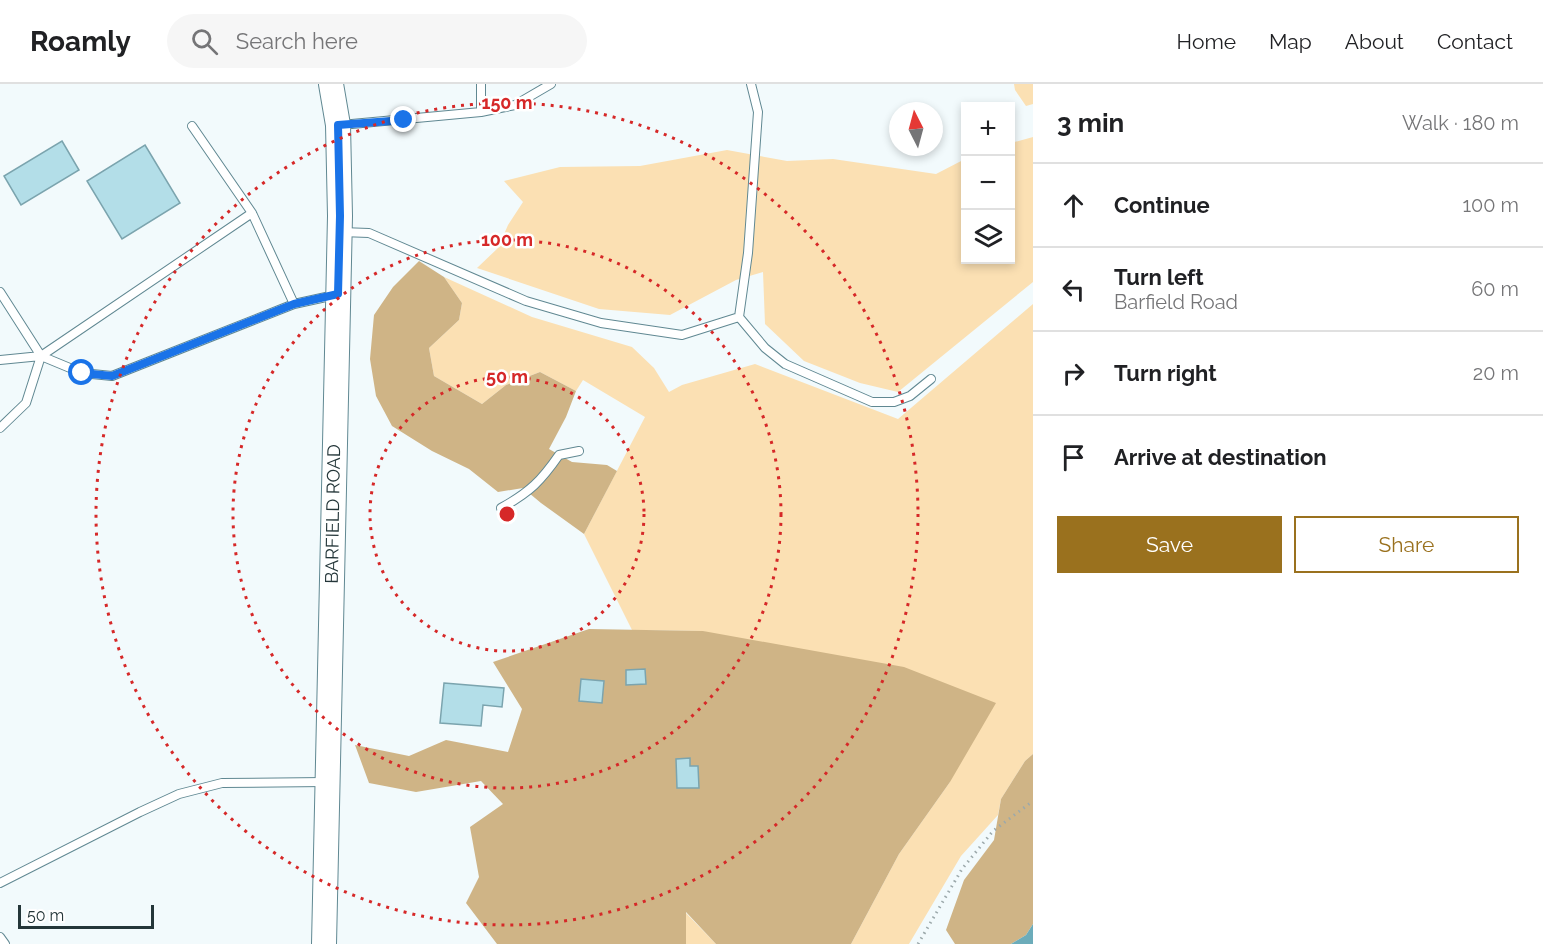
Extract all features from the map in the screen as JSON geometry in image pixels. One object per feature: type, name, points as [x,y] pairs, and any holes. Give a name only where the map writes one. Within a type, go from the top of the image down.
[{"type":"street","name":"BARFIELD ROAD","points":[[324,944],[339,232],[338,125],[332,84]]},
{"type":"lane","points":[[481,84],[481,112]]},
{"type":"lane","points":[[338,125],[481,112],[515,105],[551,84]]},
{"type":"lane","points":[[751,84],[758,112],[748,254],[739,317],[765,348],[785,364],[872,402],[894,402],[910,396],[931,379]]},
{"type":"lane","points":[[192,126],[252,213],[294,304]]},
{"type":"lane","points":[[0,428],[27,403],[40,356],[252,213]]},
{"type":"lane","points":[[339,232],[369,233],[526,301],[601,322],[682,334],[739,317]]},
{"type":"lane","points":[[0,292],[40,356]]},
{"type":"lane","points":[[0,360],[40,356],[82,373],[112,376],[294,304],[338,294]]},
{"type":"lane","points":[[501,508],[525,495],[543,477],[559,454],[579,451]]},
{"type":"lane","points":[[0,883],[179,794],[222,783],[328,782]]},
{"type":"lane","points":[[0,937],[5,944]]},
{"type":"path","points":[[918,944],[968,862],[993,831],[1033,801]]},
{"type":"shaded area","points":[[1014,84],[1033,84],[1033,104],[1026,106],[1015,90]]},
{"type":"shaded area","points":[[1033,137],[1033,282],[898,392],[860,383],[804,361],[765,324],[763,272],[736,280],[670,315],[599,309],[477,268],[498,248],[508,225],[523,202],[504,181],[560,167],[640,166],[727,150],[787,161],[833,159],[936,174],[961,161],[961,264],[1015,264],[1015,142]]},
{"type":"shaded area","points":[[419,261],[444,277],[462,303],[459,320],[429,348],[434,376],[482,404],[506,385],[540,372],[576,391],[566,417],[549,449],[572,462],[607,465],[617,471],[584,534],[523,488],[498,492],[469,469],[432,451],[392,426],[376,396],[370,359],[374,315],[393,287]]},
{"type":"shaded area","points":[[444,277],[532,317],[632,347],[654,368],[669,392],[682,385],[755,364],[898,419],[1033,304],[1033,754],[1025,761],[1001,799],[998,815],[961,856],[909,944],[851,944],[899,854],[950,782],[703,631],[632,630],[584,534],[645,417],[583,380],[576,391],[540,372],[506,385],[482,404],[434,376],[429,348],[459,320],[462,303]]},
{"type":"shaded area","points":[[589,629],[703,631],[904,667],[996,703],[950,782],[899,854],[851,944],[716,944],[686,912],[686,944],[497,944],[466,903],[479,877],[470,827],[503,804],[481,781],[416,792],[369,783],[355,745],[409,756],[446,740],[508,752],[522,709],[493,662]]},
{"type":"shaded area","points":[[1033,754],[1033,924],[1026,935],[1011,944],[955,944],[946,930],[964,880],[994,840],[1001,799],[1025,761]]},
{"type":"shaded area","points":[[685,912],[716,944],[686,944]]},
{"type":"water","points":[[1033,924],[1033,944],[1011,944],[1026,935]]},
{"type":"building","points":[[62,141],[79,170],[21,205],[4,176]]},
{"type":"building","points":[[145,145],[180,203],[122,239],[87,181]]},
{"type":"building","points":[[645,669],[646,684],[626,685],[626,670]]},
{"type":"building","points":[[581,679],[604,681],[602,703],[579,701]]},
{"type":"building","points":[[444,683],[504,688],[502,707],[483,705],[481,726],[440,723]]},
{"type":"building","points":[[690,758],[690,766],[698,766],[699,788],[677,788],[676,759]]},
{"type":"route","points":[[82,373],[112,376],[294,304],[338,294],[340,216],[338,125],[404,120]]}]
